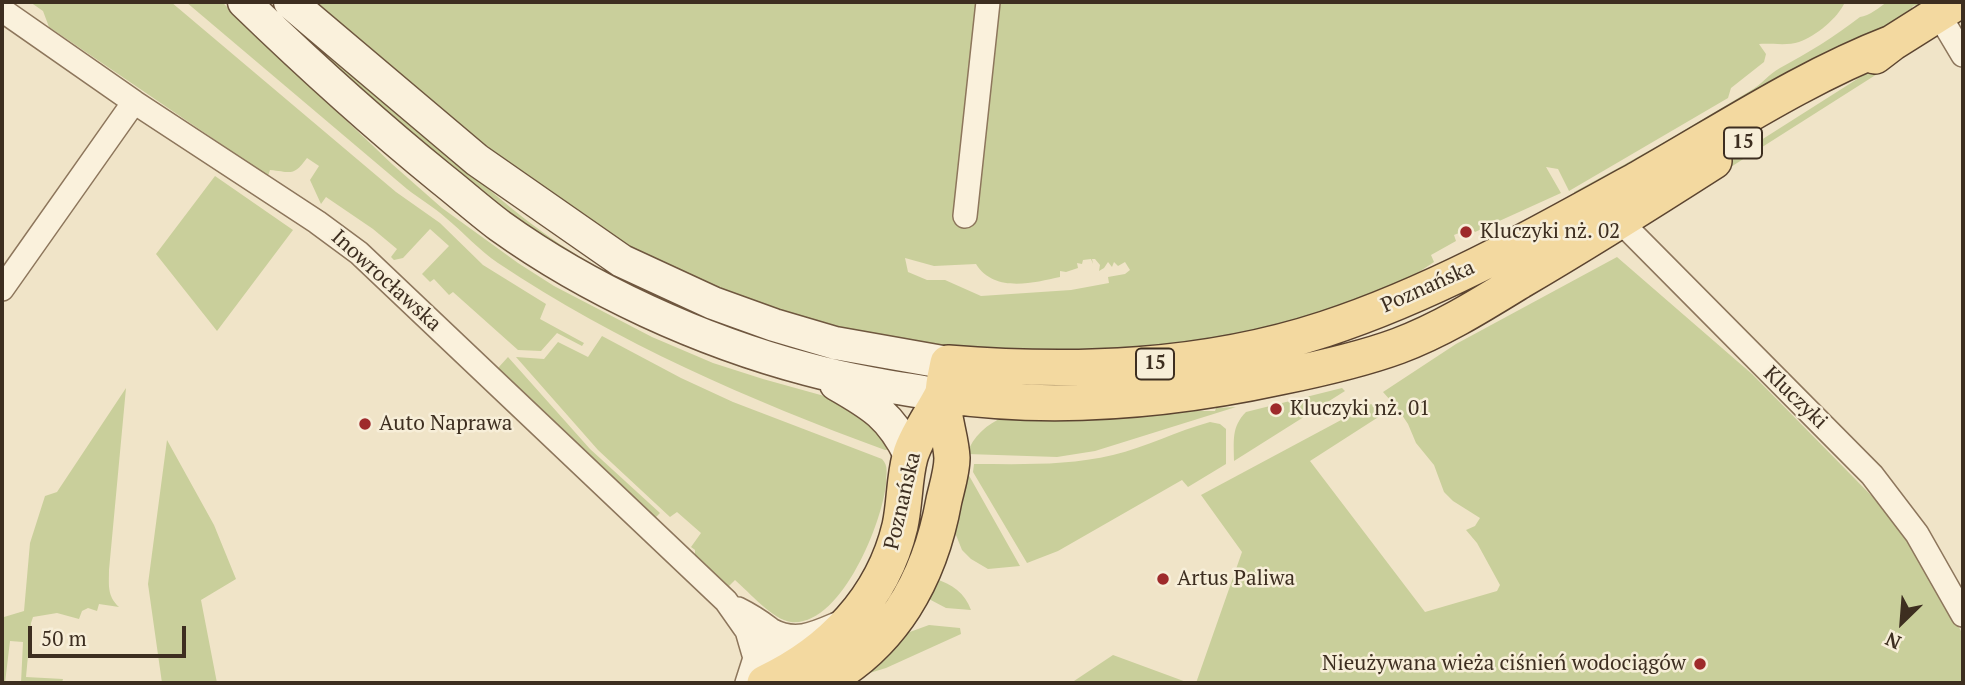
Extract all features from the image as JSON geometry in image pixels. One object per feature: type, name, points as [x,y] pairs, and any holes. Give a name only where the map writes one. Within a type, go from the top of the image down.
[{"type":"main road","points":[[244,2],[370,121],[500,226],[569,269],[632,303],[694,331],[834,382],[868,402],[889,420],[911,455]]},
{"type":"main road","points":[[289,2],[477,160],[561,220],[639,270],[713,303],[774,326],[945,379]]},
{"type":"main road","name":"Poznańska","points":[[952,460],[978,424],[997,410],[1027,402],[1118,401],[1182,396],[1297,374],[1400,345],[1473,309],[1610,211],[1844,62],[1892,43],[1947,8]]},
{"type":"main road","name":"Poznańska","points":[[945,379],[1011,368],[1129,366],[1173,362],[1271,344],[1322,330],[1406,298],[1610,211]]},
{"type":"main road","points":[[800,368],[878,385],[945,379]]},
{"type":"main road","name":"Poznańska","points":[[945,379],[1027,402]]},
{"type":"main road","name":"Poznańska","points":[[794,680],[856,615],[881,578],[901,524],[911,455],[945,379]]},
{"type":"main road","name":"Poznańska","points":[[794,680],[862,656],[889,630],[909,601],[925,570],[935,543],[952,460],[945,379]]},
{"type":"street","points":[[965,216],[988,2]]},
{"type":"street","points":[[1947,8],[1963,55]]},
{"type":"street","name":"Inowrocławska","points":[[2,10],[134,102],[317,222],[372,264],[729,604]]},
{"type":"street","points":[[2,289],[134,102]]},
{"type":"street","name":"Kluczyki","points":[[1610,211],[1872,475],[1917,534],[1962,609]]},
{"type":"street","points":[[729,604],[745,628],[794,680]]},
{"type":"street","points":[[729,604],[749,614],[786,644],[793,655],[794,680]]},
{"type":"street","points":[[768,628],[789,637],[803,637],[856,615]]},
{"type":"street","points":[[745,628],[755,654],[747,683]]},
{"type":"green space","points":[[30,2],[171,2],[396,192],[440,223],[483,265],[546,304],[540,319],[584,343],[582,346],[557,333],[541,351],[518,350],[453,292],[449,295],[434,279],[430,282],[422,274],[449,246],[430,229],[403,258],[394,260],[391,257],[397,249],[373,229],[326,197],[321,204],[310,180],[319,166],[307,158],[295,171],[270,170],[268,176],[49,27],[43,11]]},
{"type":"green space","points":[[186,2],[222,2],[442,208],[554,286],[652,337],[713,363],[853,404],[895,449],[885,450],[784,411],[686,368],[590,319],[498,263]]},
{"type":"green space","points":[[265,2],[510,207],[577,255],[650,294],[725,325],[802,350],[883,371],[850,368],[705,324],[547,243],[439,166]]},
{"type":"green space","points":[[301,2],[1845,2],[1832,20],[1806,39],[1790,44],[1759,44],[1766,54],[1764,62],[1731,88],[1728,98],[1569,191],[1558,169],[1546,167],[1561,193],[1475,232],[1471,228],[1454,235],[1456,241],[1431,255],[1434,262],[1398,286],[1349,305],[1255,331],[1173,346],[1086,353],[954,349],[858,332],[717,288],[630,247],[529,186]],"holes":[[[905,258],[934,266],[976,264],[993,279],[1015,284],[1060,277],[1060,271],[1078,268],[1077,263],[1082,264],[1083,260],[1091,259],[1093,264],[1092,259],[1095,259],[1100,265],[1099,271],[1108,262],[1112,267],[1114,262],[1118,266],[1125,262],[1130,270],[1125,274],[1108,277],[1109,283],[1071,290],[981,296],[945,280],[927,280],[908,272]]]},
{"type":"green space","points":[[1887,2],[1919,2],[1919,6],[1917,9],[1915,5],[1912,7],[1914,12],[1579,202],[1574,192],[1750,91],[1776,70]]},
{"type":"green space","points":[[1925,36],[1937,36],[1641,224],[1643,215]]},
{"type":"green space","points":[[215,176],[293,230],[217,331],[156,254]]},
{"type":"green space","points":[[1617,257],[1752,374],[1911,536],[1963,635],[1963,683],[1196,683],[1242,552],[1201,495],[1371,404],[1376,407],[1380,416],[1310,461],[1425,612],[1497,591],[1500,585],[1477,543],[1466,530],[1475,526],[1480,518],[1444,492],[1434,465],[1416,443],[1398,409],[1383,392],[1456,344]]},
{"type":"green space","points":[[602,336],[733,402],[882,459],[886,467],[886,484],[876,523],[856,570],[826,608],[809,619],[791,622],[769,611],[735,580],[728,587],[695,556],[695,550],[691,547],[701,533],[677,512],[670,517],[598,450],[516,357],[544,359],[558,342],[588,357]]},
{"type":"green space","points":[[508,357],[590,449],[660,513],[655,518],[498,368]]},
{"type":"green space","points":[[126,388],[109,570],[111,594],[119,607],[99,604],[97,611],[88,608],[82,611],[79,619],[57,613],[33,617],[26,677],[63,679],[62,683],[21,683],[23,642],[10,641],[5,683],[2,683],[2,622],[4,617],[24,611],[30,543],[45,496],[57,492]]},
{"type":"green space","points":[[1342,388],[1345,391],[1234,461],[1236,429],[1246,412]]},
{"type":"green space","points":[[1236,407],[1095,451],[1057,457],[967,454],[981,431],[1004,417],[1215,411],[1216,408]]},
{"type":"green space","points":[[1210,422],[1220,424],[1226,429],[1226,464],[1188,487],[1182,480],[1058,551],[1027,563],[973,472],[974,464],[1061,463],[1096,459],[1137,448]]},
{"type":"green space","points":[[167,440],[214,525],[236,579],[201,600],[217,683],[162,683],[148,584]]},
{"type":"green space","points":[[967,472],[1020,566],[988,569],[962,550],[954,530]]},
{"type":"green space","points":[[935,579],[957,590],[971,610],[946,608],[927,598]]},
{"type":"green space","points":[[929,625],[960,628],[961,634],[886,668],[863,675],[907,633]]},
{"type":"green space","points":[[1113,655],[1189,683],[1071,683]]},
{"type":"place","name":"Kluczyki nż. 02","points":[[1466,232]]},
{"type":"place","name":"Kluczyki nż. 01","points":[[1276,409]]},
{"type":"place","name":"Auto Naprawa","points":[[365,424]]},
{"type":"place","name":"Artus Paliwa","points":[[1163,579]]},
{"type":"place","name":"Nieużywana wieża ciśnień wodociągów","points":[[1700,664]]}]
